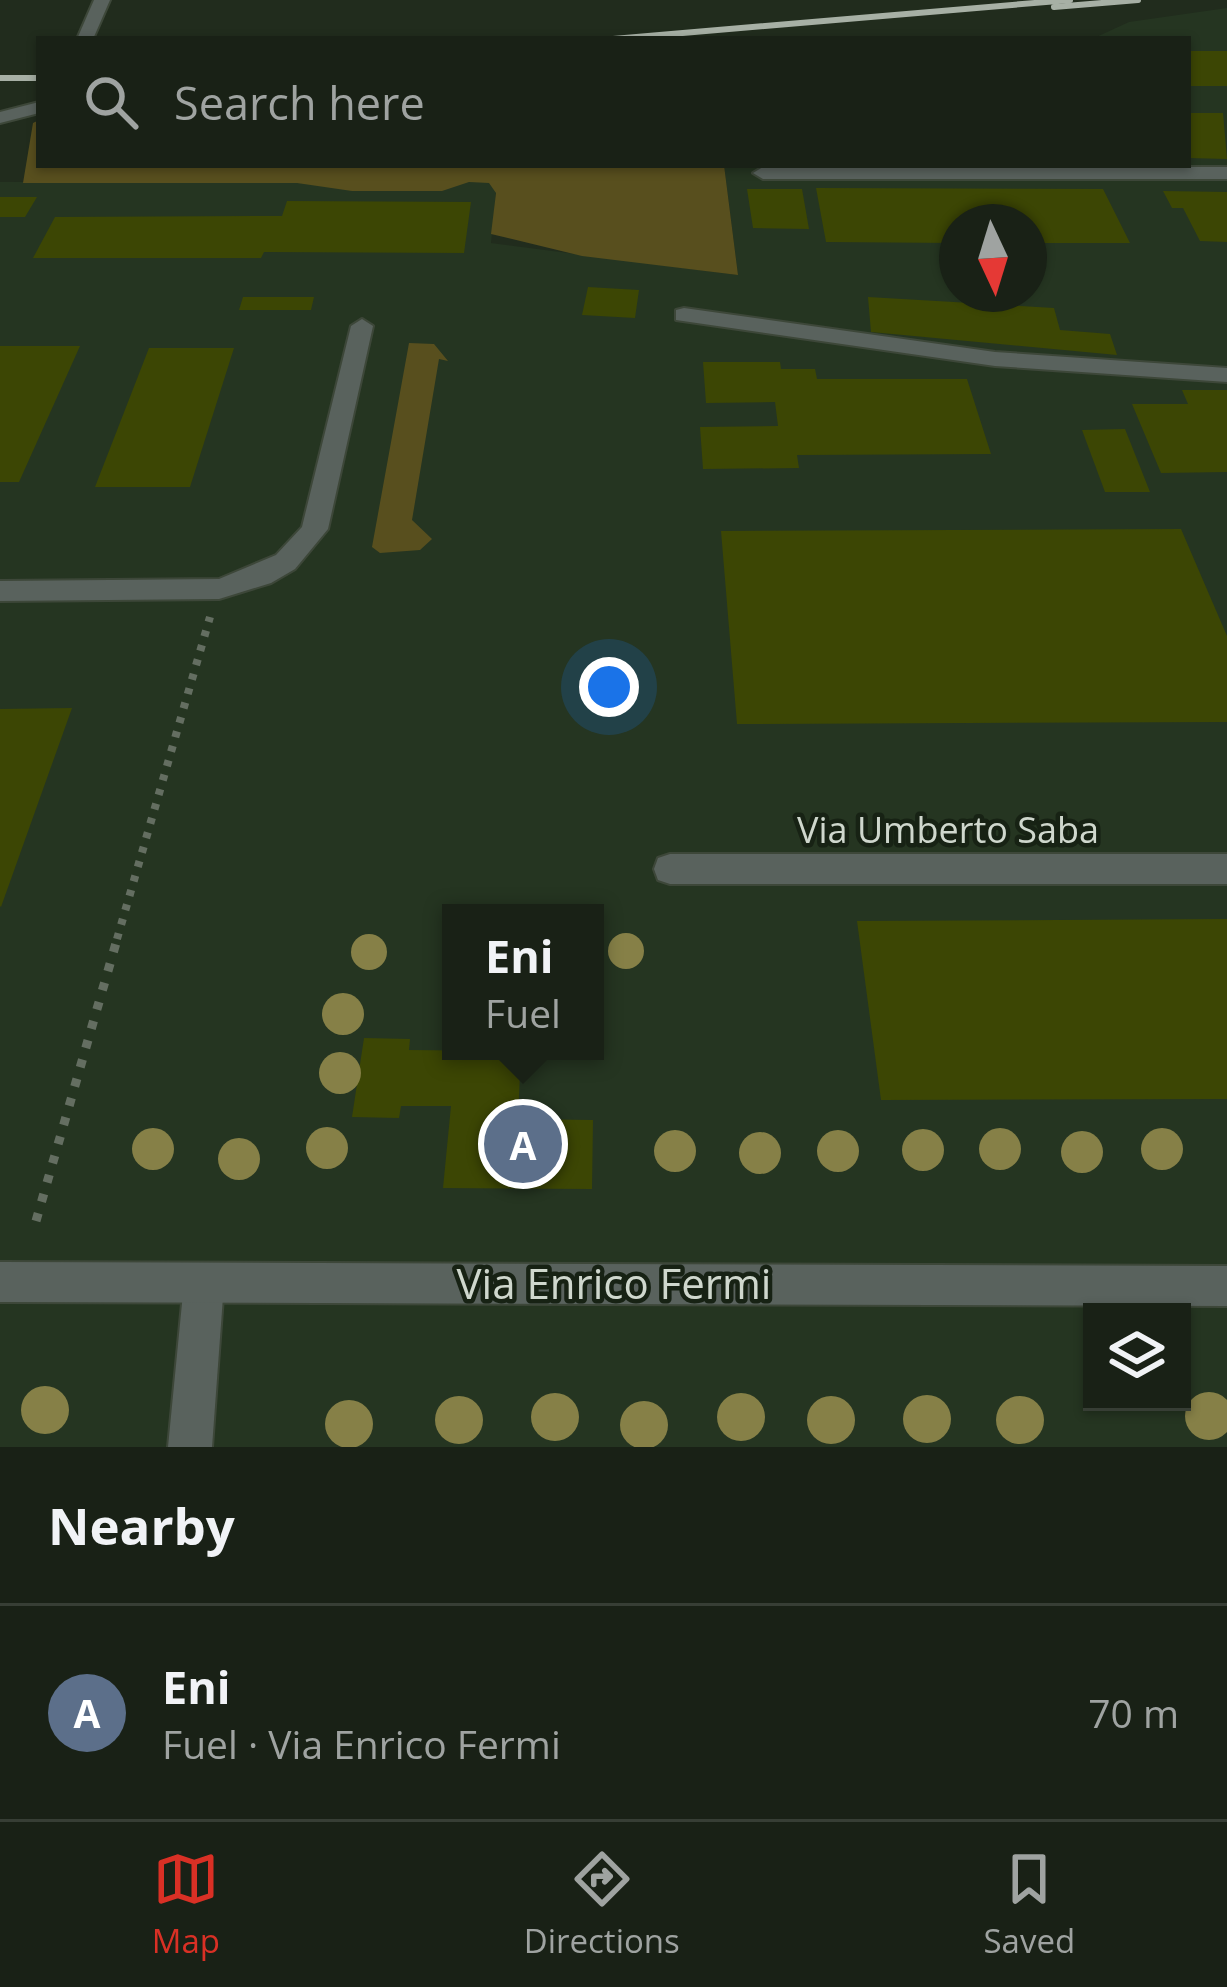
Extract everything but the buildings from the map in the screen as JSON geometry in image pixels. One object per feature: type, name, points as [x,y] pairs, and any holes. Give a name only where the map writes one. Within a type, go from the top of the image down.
[{"type":"street","points":[[86,36],[102,0]]},
{"type":"street","points":[[0,118],[36,108]]},
{"type":"street","points":[[763,173],[1227,173]]},
{"type":"street","points":[[684,315],[995,359],[1227,375]]},
{"type":"street","points":[[0,591],[219,589],[246,583],[297,554],[315,529],[362,326]]},
{"type":"street","name":"Via Umberto Saba","points":[[670,869],[1227,869]]},
{"type":"street","name":"Via Enrico Fermi","points":[[0,1282],[1227,1286]]},
{"type":"street","points":[[190,1447],[204,1283]]},
{"type":"path","points":[[36,1221],[219,589]]},
{"type":"shaded area","points":[[1227,8],[1227,1447],[0,1447],[0,182],[497,181],[491,243],[738,275],[724,168],[1191,168],[1191,36],[1099,36],[1129,22]]},
{"type":"shaded area","points":[[33,123],[36,168],[724,168],[738,275],[582,256],[491,234],[496,193],[489,183],[469,182],[442,191],[352,191],[297,183],[23,183]]},
{"type":"shaded area","points":[[409,343],[434,344],[448,361],[439,359],[412,520],[432,539],[420,550],[380,553],[372,547]]},
{"type":"railway","points":[[648,36],[1070,0]]},
{"type":"railway","points":[[1054,7],[1138,0]]},
{"type":"railway","points":[[0,78],[36,78]]},
{"type":"place","name":"Eni","points":[[523,1144]]}]
